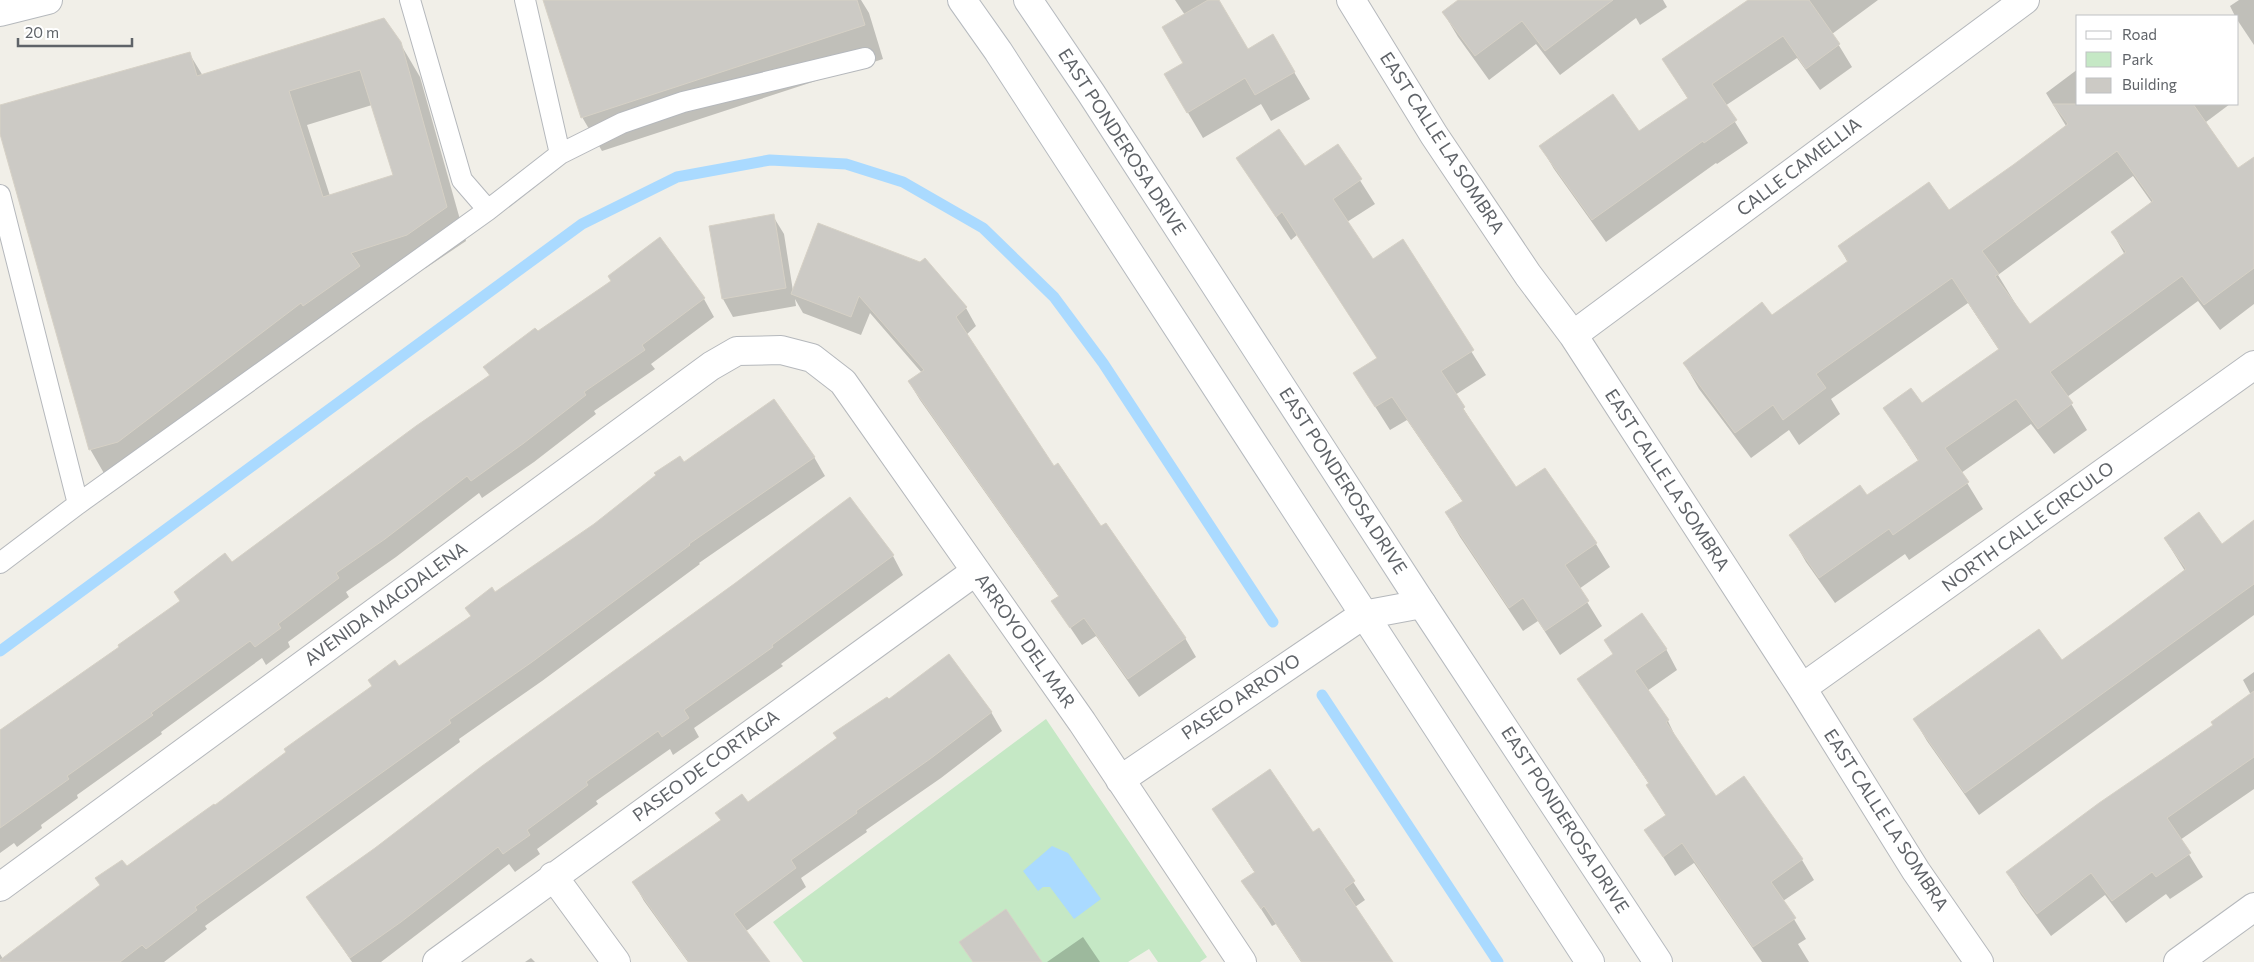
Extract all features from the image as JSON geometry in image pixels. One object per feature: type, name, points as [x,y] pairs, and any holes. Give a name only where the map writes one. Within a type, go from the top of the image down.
[{"type":"street","points":[[0,12],[48,0]]},
{"type":"street","points":[[962,0],[998,51],[1590,962]]},
{"type":"street","name":"EAST PONDEROSA DRIVE","points":[[1028,0],[1091,93],[1422,604],[1658,962]]},
{"type":"street","name":"EAST CALLE LA SOMBRA","points":[[1351,0],[1434,136],[1528,275],[1573,335],[1802,688],[1916,871],[1979,962]]},
{"type":"street","name":"CALLE CAMELLIA","points":[[1573,335],[2025,0]]},
{"type":"street","name":"ARROYO DEL MAR","points":[[781,350],[812,358],[843,382],[1120,780],[1242,962]]},
{"type":"street","name":"AVENIDA MAGDALENA","points":[[0,887],[711,366],[737,351],[781,350]]},
{"type":"street","name":"NORTH CALLE CIRCULO","points":[[1802,688],[2254,365]]},
{"type":"street","name":"PASEO DE CORTAGA","points":[[437,962],[976,571]]},
{"type":"street","points":[[1363,615],[1422,604]]},
{"type":"street","name":"PASEO ARROYO","points":[[1120,780],[1363,615]]},
{"type":"street","points":[[553,876],[616,962]]},
{"type":"street","points":[[2178,962],[2254,907]]},
{"type":"lane","points":[[410,0],[462,180],[488,210]]},
{"type":"lane","points":[[525,0],[560,154]]},
{"type":"lane","points":[[0,563],[78,504],[488,210],[560,154],[622,123],[684,102],[865,58]]},
{"type":"lane","points":[[0,195],[78,504]]},
{"type":"green space","points":[[1046,719],[1207,957],[1200,962],[1158,962],[1149,949],[1128,962],[803,962],[773,922]]},
{"type":"water","points":[[1052,846],[1068,853],[1101,899],[1074,919],[1050,887],[1043,887],[1038,891],[1023,871]]},
{"type":"building","points":[[543,0],[857,0],[865,25],[581,118]]},
{"type":"building","points":[[1208,0],[1219,0],[1248,49],[1273,34],[1295,72],[1255,95],[1245,78],[1187,113],[1164,74],[1183,63],[1162,27]]},
{"type":"building","points":[[1458,0],[1613,0],[1545,51],[1522,21],[1475,56],[1442,12]]},
{"type":"building","points":[[1748,0],[1809,0],[1840,44],[1806,69],[1783,36],[1712,84],[1737,120],[1704,143],[1703,141],[1592,220],[1539,146],[1613,94],[1639,131],[1688,98],[1662,59]]},
{"type":"building","points":[[384,18],[401,42],[447,207],[407,235],[351,253],[360,266],[303,306],[301,303],[118,442],[89,450],[0,134],[0,105],[190,52],[197,76]],"holes":[[[360,70],[393,175],[323,197],[289,91]]]},
{"type":"building","points":[[2053,104],[2194,105],[2238,168],[2254,157],[2254,268],[2204,305],[2182,276],[2050,372],[2073,403],[2038,429],[2016,399],[1945,448],[1969,482],[1893,535],[1889,529],[1819,578],[1789,535],[1860,485],[1867,495],[1919,460],[1883,408],[1911,388],[1922,403],[1999,349],[1952,278],[1816,374],[1826,388],[1783,420],[1773,405],[1735,433],[1683,363],[1762,302],[1772,315],[1848,261],[1838,246],[1929,182],[1949,210],[2068,124]],"holes":[[[2117,151],[2153,201],[2111,232],[2126,252],[2030,324],[1995,276],[1999,274],[1982,251]]]},
{"type":"building","points":[[1279,129],[1305,166],[1338,144],[1362,179],[1333,199],[1373,259],[1403,239],[1474,350],[1441,371],[1465,407],[1463,409],[1516,487],[1545,468],[1597,543],[1565,565],[1589,601],[1545,631],[1523,598],[1509,608],[1445,512],[1463,501],[1392,397],[1375,407],[1353,373],[1377,358],[1282,212],[1276,217],[1236,158]]},
{"type":"building","points":[[774,214],[786,288],[722,299],[709,226]]},
{"type":"building","points":[[818,223],[920,262],[925,258],[967,307],[956,317],[1054,466],[1058,463],[1101,526],[1106,523],[1186,638],[1128,679],[1084,618],[1070,628],[1051,601],[1059,596],[908,381],[924,370],[859,296],[851,317],[791,294]]},
{"type":"building","points":[[660,237],[705,298],[642,345],[645,350],[584,392],[586,395],[524,443],[471,481],[467,476],[385,539],[336,573],[339,578],[278,624],[281,628],[255,647],[250,641],[151,713],[153,715],[67,776],[69,779],[0,828],[0,730],[119,647],[118,645],[180,601],[174,592],[225,553],[232,562],[416,426],[490,375],[483,367],[535,328],[538,331],[611,281],[608,276]]},
{"type":"building","points":[[774,399],[815,457],[689,544],[532,662],[449,720],[451,723],[195,907],[197,910],[146,949],[142,945],[120,962],[0,962],[0,960],[100,885],[95,878],[122,860],[127,866],[215,805],[286,752],[284,749],[372,686],[368,680],[395,660],[399,666],[471,616],[465,608],[492,587],[495,592],[594,524],[656,475],[654,473],[680,456],[684,462]]},
{"type":"building","points":[[850,497],[894,555],[772,645],[773,647],[684,710],[689,718],[662,737],[658,731],[586,782],[588,785],[527,830],[530,835],[503,854],[498,847],[401,922],[350,958],[306,897]]},
{"type":"building","points":[[2199,512],[2222,544],[2254,520],[2254,584],[1965,793],[1913,719],[2039,629],[2062,660],[2112,624],[2186,569],[2164,538]]},
{"type":"building","points":[[1642,613],[1667,649],[1635,671],[1669,720],[1666,722],[1716,796],[1744,776],[1803,859],[1771,882],[1796,918],[1753,947],[1682,843],[1663,857],[1644,830],[1666,815],[1646,785],[1649,783],[1577,679],[1613,654],[1604,640]]},
{"type":"building","points":[[949,654],[992,712],[791,860],[796,868],[734,914],[770,962],[689,962],[632,882],[721,820],[715,813],[742,794],[748,802],[837,738],[833,733],[887,697],[889,699]]},
{"type":"building","points":[[2254,691],[2254,757],[2167,818],[2191,853],[2156,877],[2152,872],[2112,901],[2091,873],[2037,914],[2006,872],[2099,803],[2213,725],[2211,722]]},
{"type":"building","points":[[1270,769],[1313,832],[1319,828],[1355,881],[1344,889],[1393,962],[1302,962],[1264,906],[1261,909],[1241,881],[1255,872],[1212,809]]},
{"type":"building","points":[[1006,909],[1042,962],[973,962],[959,942]]},
{"type":"waterway","points":[[0,651],[582,224],[677,177],[770,160],[846,164],[903,182],[983,228],[1054,297],[1103,363],[1273,622]]},
{"type":"waterway","points":[[1322,695],[1498,962]]}]
